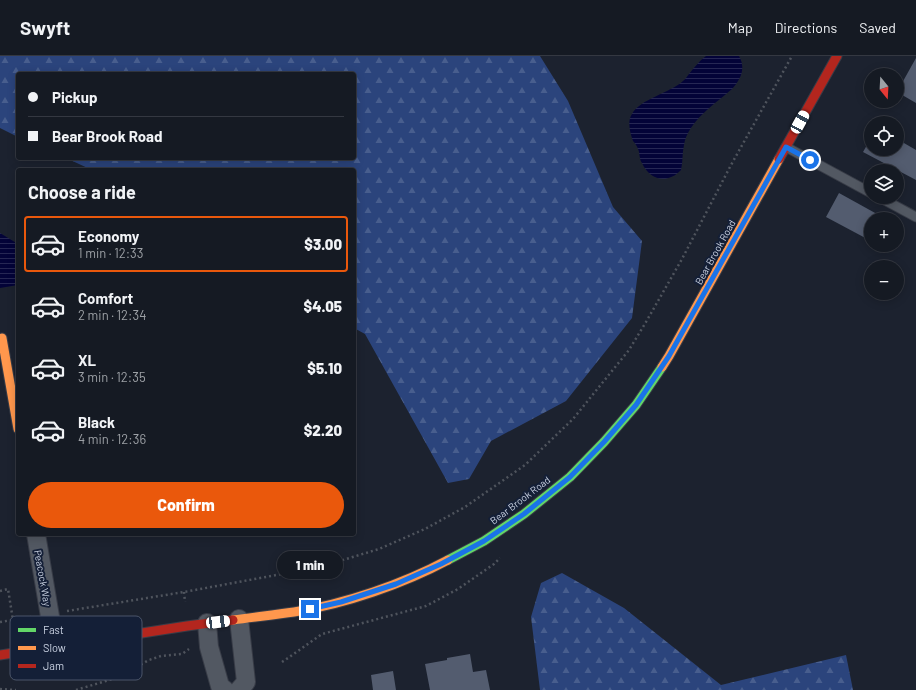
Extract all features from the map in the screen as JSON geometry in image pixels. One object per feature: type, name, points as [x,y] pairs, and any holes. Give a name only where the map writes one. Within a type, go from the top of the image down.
[{"type":"street","name":"Bear Brook Road","points":[[142,633],[295,612],[341,602],[396,584],[441,564],[484,541],[524,514],[570,477],[604,442],[636,405],[669,356],[837,56]]},
{"type":"street","points":[[0,339],[2,338],[16,418]]},
{"type":"street","name":"Peacock Way","points":[[36,536],[49,614]]},
{"type":"street","points":[[239,619],[246,682],[239,690]]},
{"type":"street","points":[[207,623],[209,647],[220,686],[225,690]]},
{"type":"street","name":"Bear Brook Road","points":[[0,655],[10,653]]},
{"type":"lane","points":[[786,147],[864,188]]},
{"type":"lane","points":[[892,204],[916,217]]},
{"type":"path","points":[[37,616],[184,592],[320,567],[379,548],[425,529],[465,507],[525,465],[573,418],[629,350],[682,259],[730,165],[792,56]]},
{"type":"path","points":[[0,591],[8,589],[12,616]]},
{"type":"path","points":[[184,592],[185,602]]},
{"type":"path","points":[[0,622],[10,620]]},
{"type":"path","points":[[142,664],[161,656],[182,654],[189,649]]},
{"type":"path","points":[[76,690],[108,680]]},
{"type":"path","points":[[0,689],[16,690]]},
{"type":"green space","points":[[0,56],[540,56],[568,101],[613,207],[642,241],[632,318],[566,401],[491,441],[469,479],[448,483],[365,334],[356,329],[356,168],[88,168],[70,160],[356,160],[356,72],[16,72],[16,136],[0,128]]},
{"type":"green space","points":[[562,573],[624,608],[721,685],[846,655],[853,690],[540,690],[531,617],[541,583]]},
{"type":"shaded area","points":[[706,56],[739,56],[742,65],[742,73],[732,89],[710,107],[691,128],[684,145],[681,170],[665,179],[654,177],[645,169],[637,146],[633,141],[629,124],[630,117],[642,104],[671,89],[684,80]]},
{"type":"shaded area","points":[[0,233],[16,243],[16,285],[0,288]]},
{"type":"building","points":[[916,58],[916,103],[904,96],[904,79]]},
{"type":"building","points":[[904,143],[916,150],[916,180],[904,174],[904,164],[886,164],[871,156],[904,156]]},
{"type":"building","points":[[839,193],[873,212],[864,212],[864,237],[826,217]]},
{"type":"building","points":[[470,654],[473,672],[486,670],[490,690],[430,690],[425,664]]},
{"type":"building","points":[[393,671],[396,690],[373,690],[371,675]]},
{"type":"traffic: fast","points":[[448,560],[484,541],[524,514],[570,477],[604,442],[636,405],[662,367]]},
{"type":"traffic: slow","points":[[662,367],[779,159]]},
{"type":"traffic: slow","points":[[0,339],[2,338],[16,418]]},
{"type":"traffic: slow","points":[[233,620],[294,612],[333,604],[393,585],[448,560]]},
{"type":"traffic: jam","points":[[779,159],[837,56]]},
{"type":"traffic: jam","points":[[142,633],[233,620]]},
{"type":"traffic: jam","points":[[0,655],[10,653]]},
{"type":"route","points":[[310,609],[341,602],[396,584],[441,564],[484,541],[524,514],[570,477],[604,442],[636,405],[669,356],[786,147],[810,160]]}]
